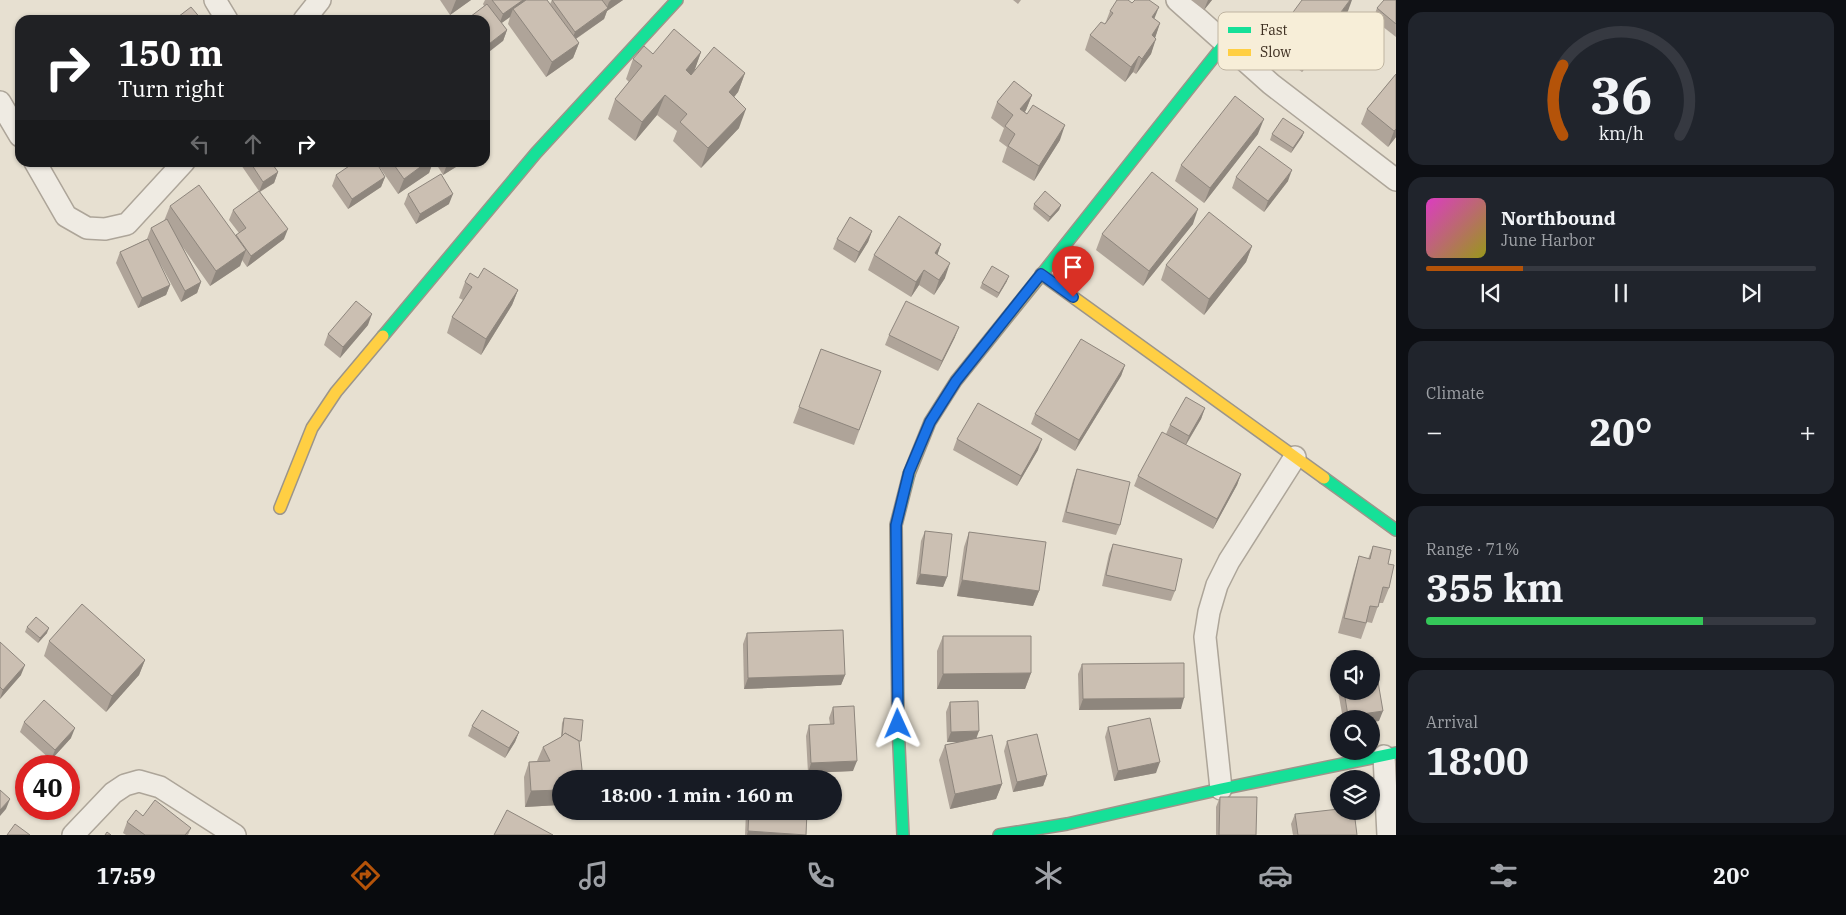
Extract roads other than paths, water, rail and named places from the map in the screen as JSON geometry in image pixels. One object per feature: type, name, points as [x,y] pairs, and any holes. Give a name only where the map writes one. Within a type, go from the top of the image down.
[{"type":"street","points":[[215,0],[225,15]]},
{"type":"street","points":[[308,15],[320,0]]},
{"type":"street","points":[[280,508],[312,428],[336,392],[536,153],[677,0]]},
{"type":"street","points":[[1177,0],[1218,37]]},
{"type":"street","points":[[903,835],[898,724],[896,525],[909,472],[930,422],[956,381],[1218,52]]},
{"type":"street","points":[[1255,70],[1396,180]]},
{"type":"street","points":[[0,102],[15,128]]},
{"type":"street","points":[[38,167],[66,216],[87,228],[105,229],[127,224],[179,167]]},
{"type":"street","points":[[1041,274],[1396,530]]},
{"type":"street","points":[[1221,789],[1205,638],[1210,605],[1216,584],[1229,561],[1295,457]]},
{"type":"street","points":[[1000,835],[1067,824],[1221,789],[1390,754],[1388,835]]},
{"type":"street","points":[[73,835],[113,793],[125,785],[139,781],[160,787],[236,835]]}]
